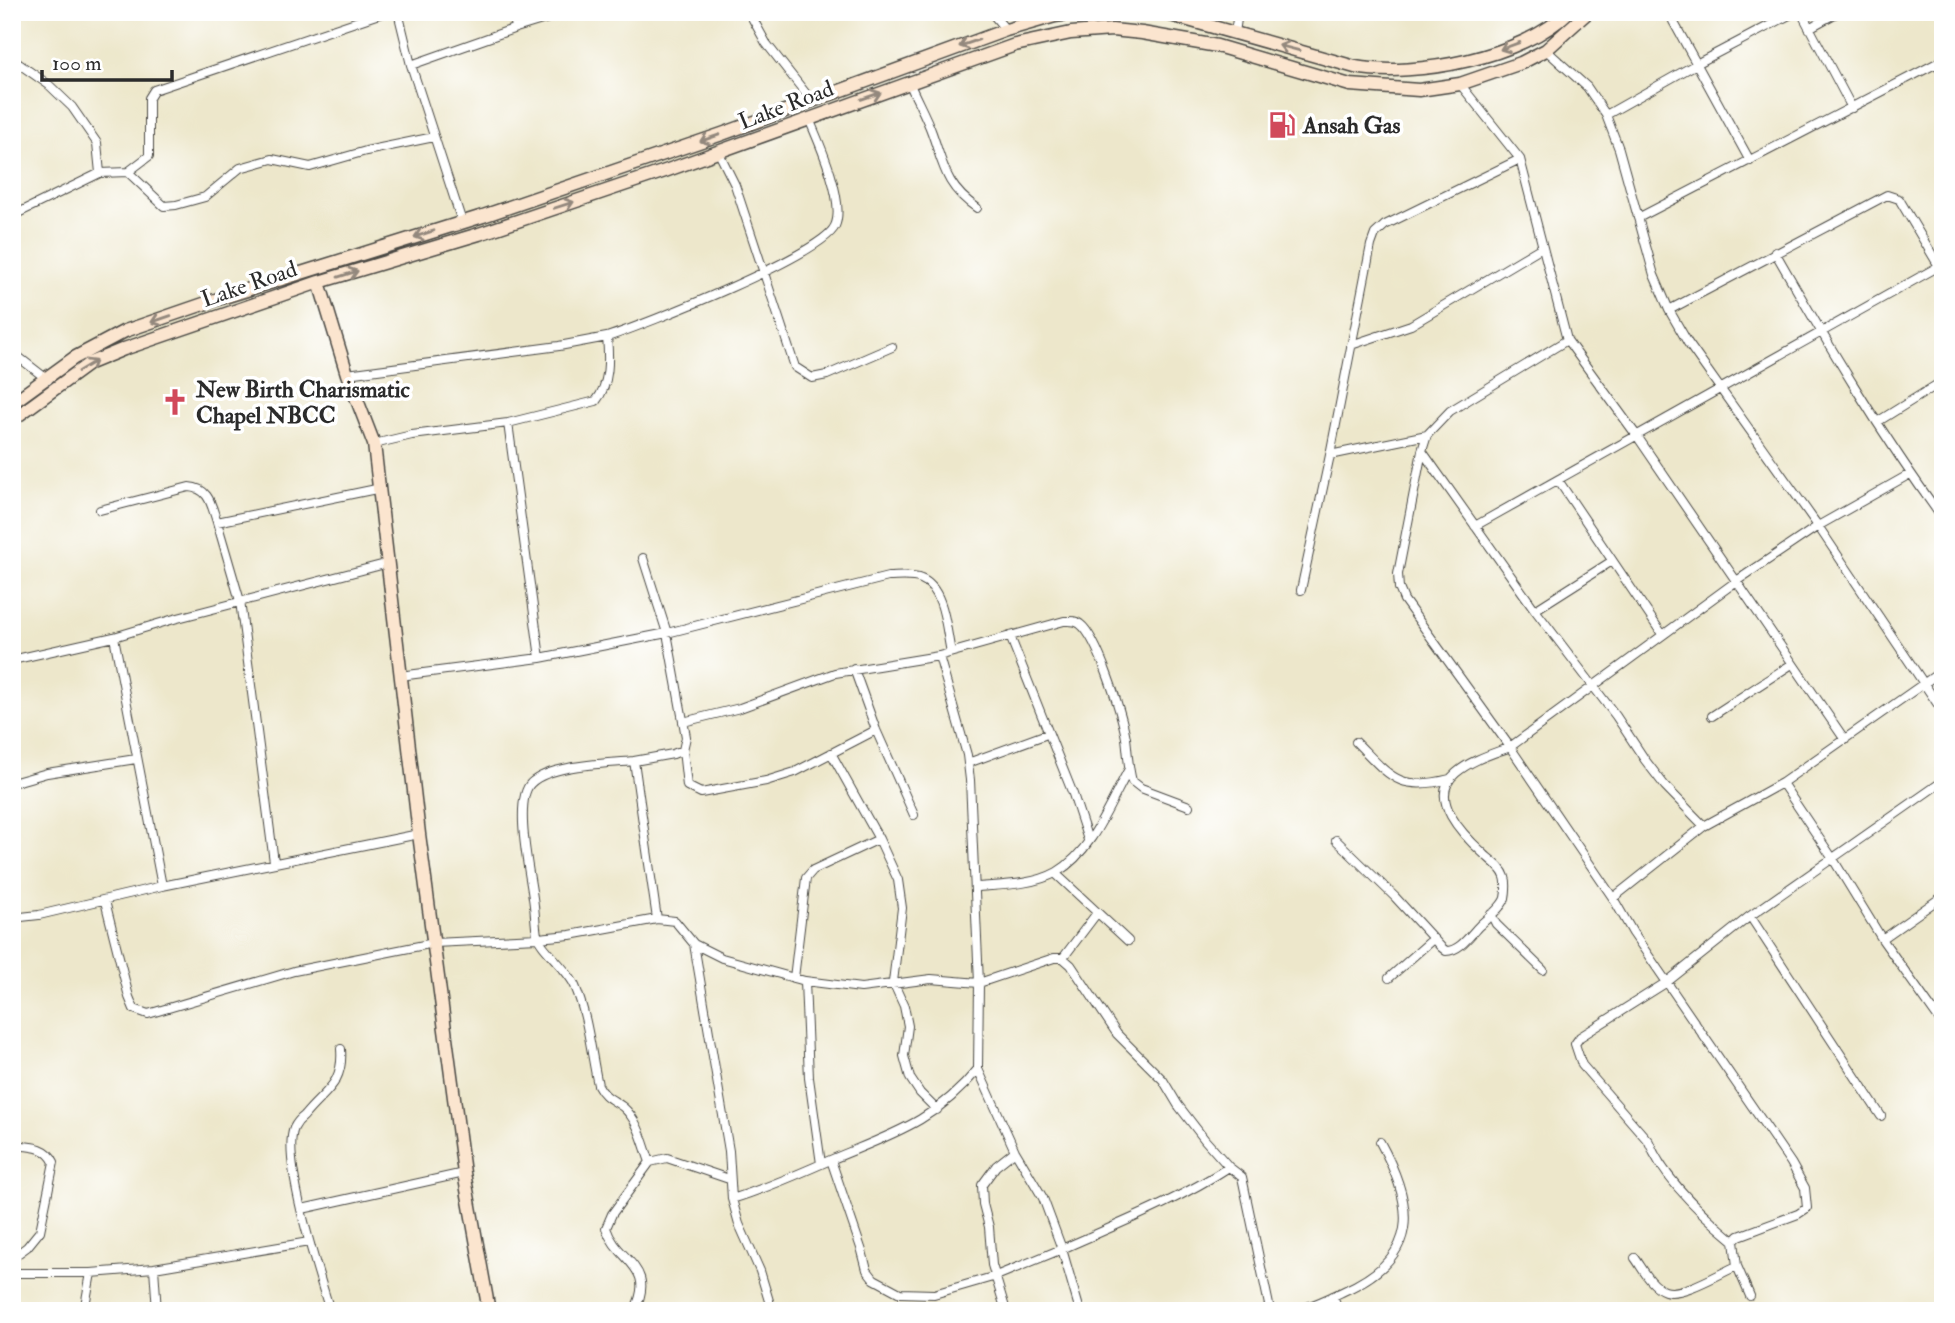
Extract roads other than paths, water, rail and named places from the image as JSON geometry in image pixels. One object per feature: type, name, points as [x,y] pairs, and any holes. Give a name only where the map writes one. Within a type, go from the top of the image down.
[{"type":"main road","name":"Lake Road","points":[[12,420],[74,358],[125,331],[679,149],[1054,14],[1082,12]]},
{"type":"main road","points":[[1160,12],[1355,68],[1374,71],[1416,70],[1464,61],[1521,42],[1548,29],[1568,12]]},
{"type":"main road","name":"Lake Road","points":[[12,402],[106,355],[319,282],[480,234],[719,153],[1007,48],[1056,36],[1112,30],[1217,46],[1350,85],[1419,90],[1460,84],[1521,63],[1546,50],[1588,12]]},
{"type":"main road","points":[[319,282],[347,374],[374,444],[419,834],[464,1173],[489,1311]]},
{"type":"street","points":[[12,216],[100,173],[128,172],[149,156],[149,97],[154,90],[385,12]]},
{"type":"street","points":[[398,12],[411,65],[462,222]]},
{"type":"street","points":[[513,12],[516,28]]},
{"type":"street","points":[[411,65],[568,12]]},
{"type":"street","points":[[749,12],[766,43],[811,100]]},
{"type":"street","points":[[991,12],[1006,30]]},
{"type":"street","points":[[1235,33],[1238,12]]},
{"type":"street","points":[[1675,12],[1673,21],[1750,161]]},
{"type":"street","points":[[1606,116],[1696,64],[1795,12]]},
{"type":"street","points":[[1801,12],[1852,108]]},
{"type":"street","points":[[1810,29],[1838,12]]},
{"type":"street","points":[[1054,14],[1056,36]]},
{"type":"street","points":[[1546,50],[1587,87],[1606,116],[1619,149],[1654,275],[1669,310],[1688,343],[1818,526],[1943,712]]},
{"type":"street","points":[[12,59],[49,85],[72,107],[97,143],[100,173]]},
{"type":"street","points":[[1638,218],[1940,61],[1943,75]]},
{"type":"street","points":[[909,82],[932,132],[944,172],[961,197],[977,208]]},
{"type":"street","points":[[1460,84],[1520,159],[1567,340],[1738,580],[1845,740]]},
{"type":"street","points":[[347,374],[607,337],[690,307],[817,243],[836,225],[838,201],[809,119]]},
{"type":"street","points":[[128,172],[164,206],[177,205],[205,197],[240,168],[272,159],[310,167],[366,151],[434,137]]},
{"type":"street","points":[[719,153],[735,185],[795,367],[812,378],[827,375],[892,347]]},
{"type":"street","points":[[1301,590],[1375,233],[1385,225],[1520,159]]},
{"type":"street","points":[[1475,526],[1820,331],[1942,268],[1899,199],[1887,195],[1669,310]]},
{"type":"street","points":[[1351,345],[1411,325],[1542,247]]},
{"type":"street","points":[[1775,252],[1877,422],[1910,474],[1939,507],[1943,519]]},
{"type":"street","points":[[374,444],[412,435],[508,423],[596,401],[603,392],[605,383],[608,365],[607,337]]},
{"type":"street","points":[[1567,340],[1450,411],[1427,435],[1398,574],[1399,588],[1404,600],[1510,747],[1613,898],[1633,933],[1791,1163],[1805,1188],[1807,1208],[1798,1214],[1739,1236],[1734,1241]]},
{"type":"street","points":[[12,352],[50,383]]},
{"type":"street","points":[[1877,422],[1943,381]]},
{"type":"street","points":[[508,423],[540,658]]},
{"type":"street","points":[[1331,455],[1427,435]]},
{"type":"street","points":[[1422,451],[1665,786],[1704,826]]},
{"type":"street","points":[[1356,742],[1388,774],[1402,782],[1426,786],[1450,779],[1468,765],[1510,747],[1662,634],[1818,526],[1910,474]]},
{"type":"street","points":[[1558,480],[1662,634]]},
{"type":"street","points":[[100,510],[189,487],[206,492],[240,601],[274,862]]},
{"type":"street","points":[[217,522],[381,488]]},
{"type":"street","points":[[643,558],[667,633],[686,737],[683,750],[687,786],[701,793],[766,781],[796,772],[876,730]]},
{"type":"street","points":[[1535,610],[1612,561]]},
{"type":"street","points":[[12,660],[114,637],[389,563]]},
{"type":"street","points":[[400,676],[540,658],[667,633],[888,577],[921,579],[934,587],[951,652]]},
{"type":"street","points":[[683,722],[740,708],[810,680],[854,669],[939,656],[1064,621],[1075,621],[1082,625],[1099,656],[1112,690],[1125,736],[1132,781],[1141,788],[1189,806]]},
{"type":"street","points":[[1010,636],[1073,794],[1088,840]]},
{"type":"street","points":[[114,637],[162,886]]},
{"type":"street","points":[[939,656],[968,763],[976,887],[978,1069],[1015,1151],[1043,1198],[1062,1249],[1080,1311]]},
{"type":"street","points":[[1712,716],[1792,664]]},
{"type":"street","points":[[854,669],[876,730],[914,815]]},
{"type":"street","points":[[1613,898],[1704,826],[1782,783],[1943,670]]},
{"type":"street","points":[[968,763],[1047,734]]},
{"type":"street","points":[[650,1162],[636,1121],[623,1108],[603,1095],[598,1085],[581,1005],[574,985],[563,966],[538,938],[525,842],[524,800],[528,786],[537,778],[554,772],[635,761],[683,750]]},
{"type":"street","points":[[831,753],[879,839],[898,880],[902,908],[893,982],[904,1006],[908,1026],[904,1056],[910,1078],[937,1110]]},
{"type":"street","points":[[12,783],[47,773],[136,759]]},
{"type":"street","points":[[635,761],[657,919]]},
{"type":"street","points":[[976,887],[1012,884],[1055,873],[1070,863],[1088,840],[1129,769]]},
{"type":"street","points":[[1336,840],[1395,897],[1433,939],[1446,951],[1452,951],[1504,901],[1505,876],[1454,822],[1445,791],[1450,779]]},
{"type":"street","points":[[1750,1296],[1737,1266],[1734,1241],[1673,1180],[1653,1153],[1650,1142],[1583,1065],[1575,1044],[1580,1037],[1667,982],[1750,916],[1943,781]]},
{"type":"street","points":[[1782,783],[1882,939],[1943,1025]]},
{"type":"street","points":[[12,918],[39,915],[274,862],[419,834]]},
{"type":"street","points":[[794,978],[806,878],[813,870],[879,839]]},
{"type":"street","points":[[1055,873],[1128,941]]},
{"type":"street","points":[[1882,939],[1943,896]]},
{"type":"street","points":[[105,901],[129,997],[134,1009],[148,1014],[294,971],[434,943],[570,935],[657,919],[675,921],[694,944],[722,958],[805,981],[860,988],[931,978],[979,983],[1054,958],[1063,958],[1072,965],[1117,1034],[1163,1080],[1178,1105],[1228,1167],[1242,1177],[1269,1305],[1268,1311]]},
{"type":"street","points":[[1063,958],[1097,913]]},
{"type":"street","points":[[1491,914],[1496,925],[1543,970]]},
{"type":"street","points":[[1750,916],[1881,1116]]},
{"type":"street","points":[[1389,978],[1433,939]]},
{"type":"street","points":[[694,944],[729,1151],[732,1199],[739,1224],[760,1271],[772,1311]]},
{"type":"street","points":[[805,981],[809,1078],[821,1164]]},
{"type":"street","points":[[330,1311],[309,1242],[290,1146],[294,1126],[338,1078],[342,1063],[341,1049]]},
{"type":"street","points":[[732,1199],[767,1188],[893,1135],[937,1110],[964,1086],[978,1069]]},
{"type":"street","points":[[1294,1311],[1356,1286],[1384,1268],[1394,1256],[1405,1229],[1403,1198],[1396,1172],[1380,1142]]},
{"type":"street","points":[[12,1145],[44,1149],[50,1153],[54,1162],[40,1231],[27,1247],[12,1258]]},
{"type":"street","points":[[1006,1311],[992,1265],[989,1227],[982,1204],[982,1185],[996,1166],[1015,1151]]},
{"type":"street","points":[[634,1311],[639,1301],[642,1281],[633,1263],[609,1237],[606,1228],[612,1214],[650,1162],[667,1158],[729,1179]]},
{"type":"street","points":[[831,1160],[867,1270],[874,1279],[900,1293],[934,1294],[996,1276],[1062,1249],[1164,1202],[1228,1167]]},
{"type":"street","points":[[302,1209],[464,1173]]},
{"type":"street","points":[[12,1273],[91,1273],[154,1268],[309,1242]]},
{"type":"street","points":[[1635,1258],[1652,1282],[1663,1290],[1672,1292],[1682,1291],[1737,1266]]},
{"type":"street","points":[[154,1268],[157,1311]]},
{"type":"street","points":[[84,1311],[91,1273]]},
{"type":"street","points":[[1333,1296],[1339,1311]]},
{"type":"place","name":"Ansah Gas","points":[[1282,125]]},
{"type":"place","name":"New Birth Charismatic Chapel NBCC","points":[[175,402]]}]
